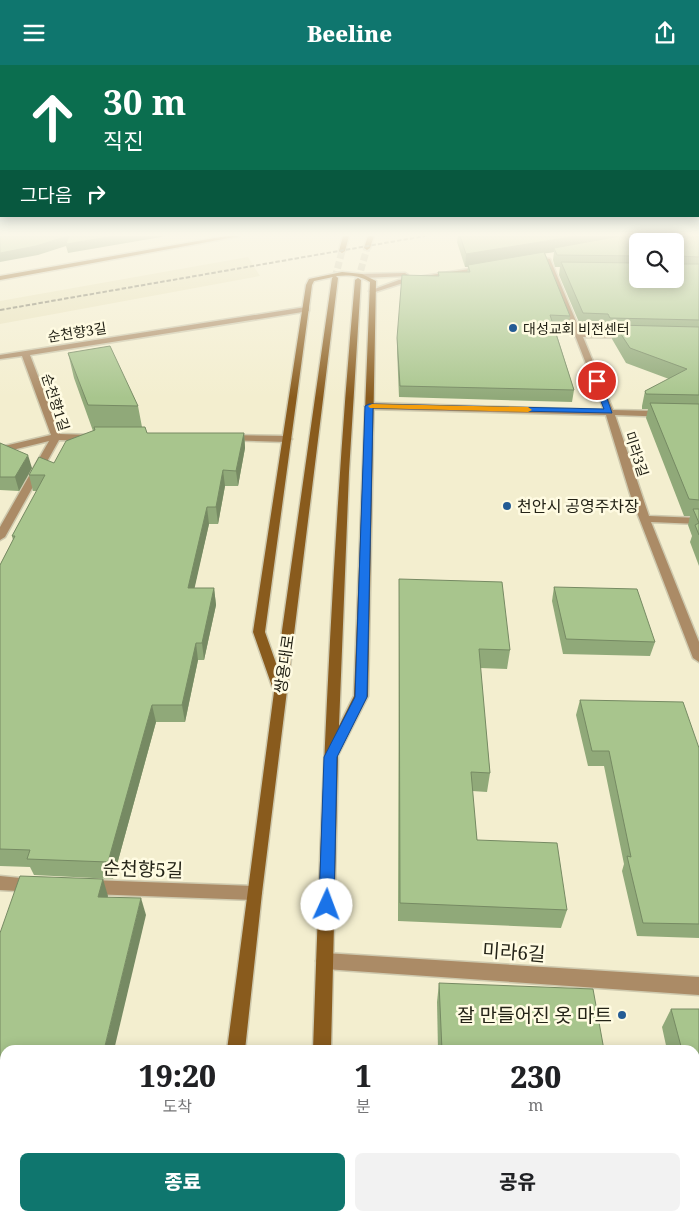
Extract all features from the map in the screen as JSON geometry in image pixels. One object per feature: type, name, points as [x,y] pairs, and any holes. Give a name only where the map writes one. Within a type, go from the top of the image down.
[{"type":"main road","points":[[280,691],[259,632],[309,290]]},
{"type":"main road","name":"쌍용대로","points":[[237,1045],[254,893],[333,290]]},
{"type":"main road","points":[[322,1045],[330,757],[346,405],[359,290]]},
{"type":"main road","points":[[330,757],[361,697],[372,291]]},
{"type":"street","name":"미라3길","points":[[564,290],[609,412],[644,519],[699,658]]},
{"type":"street","name":"순천향3길","points":[[0,357],[306,309]]},
{"type":"street","points":[[579,335],[634,336]]},
{"type":"street","name":"순천향1길","points":[[0,537],[56,437],[24,353]]},
{"type":"street","points":[[369,406],[699,415]]},
{"type":"street","points":[[0,450],[56,437],[106,438]]},
{"type":"street","points":[[222,438],[287,439]]},
{"type":"street","points":[[644,519],[699,521]]},
{"type":"street","points":[[0,883],[50,885]]},
{"type":"street","name":"순천향5길","points":[[70,886],[254,893]]},
{"type":"street","name":"미라6길","points":[[325,961],[699,986]]},
{"type":"shaded area","points":[[62,290],[184,290],[0,324],[0,301]]},
{"type":"building","points":[[401,290],[559,290],[570,316],[550,315],[574,390],[400,386],[397,338]]},
{"type":"building","points":[[573,290],[699,290],[699,320],[610,318],[608,314],[583,313]]},
{"type":"building","points":[[615,325],[699,327],[699,395],[646,394],[645,391],[687,369],[630,348]]},
{"type":"building","points":[[110,346],[138,406],[88,405],[68,353]]},
{"type":"building","points":[[650,403],[699,404],[699,500],[689,499]]},
{"type":"building","points":[[94,427],[145,427],[147,433],[244,433],[236,471],[223,470],[216,507],[207,507],[188,588],[214,588],[202,643],[196,643],[182,705],[152,705],[108,862],[27,859],[30,850],[0,849],[0,565],[15,536],[12,536],[45,475],[29,475],[39,457],[54,463],[66,441],[95,430]]},
{"type":"building","points":[[0,443],[28,455],[15,477],[0,477]]},
{"type":"building","points":[[693,509],[699,509],[699,523]]},
{"type":"building","points":[[699,523],[699,535],[695,525]]},
{"type":"building","points":[[399,579],[502,582],[510,650],[479,649],[490,773],[471,772],[477,840],[557,843],[567,910],[400,903]]},
{"type":"building","points":[[554,587],[637,589],[655,642],[566,639]]},
{"type":"building","points":[[580,700],[683,702],[699,748],[699,924],[643,923],[627,856],[631,857],[609,751],[592,751]]},
{"type":"building","points":[[20,876],[103,879],[98,897],[141,898],[105,1045],[0,1045],[0,933]]},
{"type":"building","points":[[439,983],[593,989],[603,1045],[442,1045]]},
{"type":"building","points":[[671,1009],[699,1009],[699,1045],[681,1045]]},
{"type":"railway","points":[[0,310],[115,290]]},
{"type":"slow traffic","points":[[372,406],[528,410]]},
{"type":"place","name":"대성교회 비전센터","points":[[513,328]]},
{"type":"place","name":"천안시 공영주차장","points":[[507,506]]},
{"type":"place","name":"잘 만들어진 옷 마트","points":[[622,1015]]},
{"type":"route","points":[[327,905],[330,757],[361,697],[369,406],[609,412],[597,381]]}]
